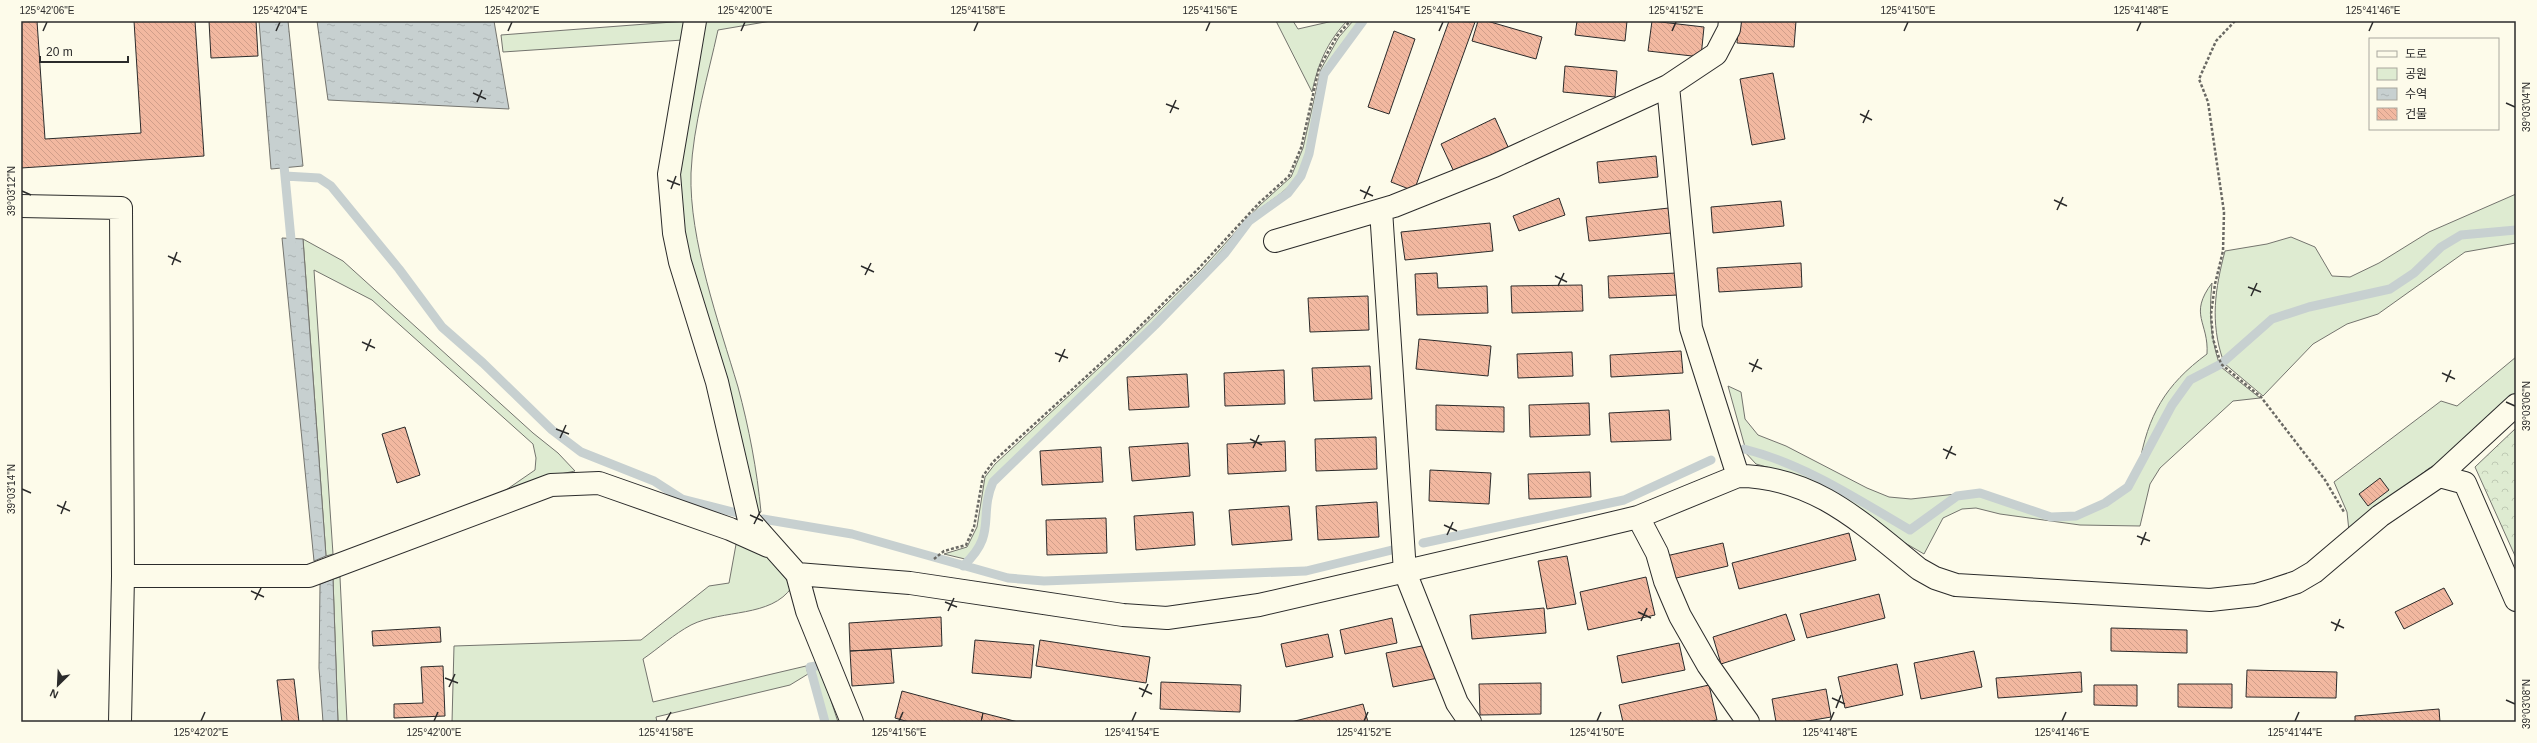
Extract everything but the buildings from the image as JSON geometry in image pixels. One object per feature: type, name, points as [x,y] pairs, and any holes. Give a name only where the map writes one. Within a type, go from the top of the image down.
[{"type":"street","points":[[695,21],[669,174],[674,234],[695,313],[718,382],[749,520],[797,574],[808,611],[852,722]]},
{"type":"street","points":[[1275,241],[1381,210],[1494,166],[1668,86],[1716,54],[1728,29],[1730,21]]},
{"type":"street","points":[[1668,86],[1691,328],[1738,476]]},
{"type":"street","points":[[21,206],[121,208],[123,576],[120,722]]},
{"type":"street","points":[[1381,210],[1405,572],[1457,703],[1470,722]]},
{"type":"street","points":[[797,574],[910,583],[1123,615],[1167,618],[1260,605],[1638,517],[1738,476],[1778,479],[1818,494],[1920,569],[1935,578],[1956,585],[2181,599],[2232,598],[2256,595],[2297,582],[2314,572],[2380,516],[2438,476],[2516,405]]},
{"type":"street","points":[[2438,476],[2465,483],[2516,600]]},
{"type":"street","points":[[123,576],[309,576],[544,488],[559,485],[599,483],[730,529],[773,548]]},
{"type":"street","points":[[1638,517],[1657,553],[1665,582],[1680,616],[1708,665],[1748,722]]},
{"type":"path","points":[[910,583],[944,551],[966,545],[974,527],[983,476],[993,462],[1130,336],[1199,268],[1259,203],[1289,176],[1301,148],[1319,68],[1337,36],[1350,21]]},
{"type":"path","points":[[2235,21],[2216,41],[2199,79],[2208,102],[2224,212],[2223,251],[2215,284],[2211,314],[2213,339],[2221,364],[2261,397],[2325,480],[2344,513],[2334,555]]},
{"type":"green space","points":[[686,21],[683,40],[503,52],[501,35]]},
{"type":"green space","points":[[706,21],[771,21],[718,30],[698,119],[692,155],[691,173],[695,226],[700,253],[714,309],[746,418],[755,465],[761,512],[751,510],[686,244],[679,199],[680,150]]},
{"type":"green space","points":[[1276,21],[1293,21],[1298,29],[1333,21],[1347,21],[1334,37],[1324,54],[1317,72],[1312,92]]},
{"type":"green space","points":[[1353,21],[1360,21],[1333,56],[1322,75],[1306,156],[1296,178],[1284,191],[1258,210],[1186,290],[1090,386],[991,480],[986,501],[982,533],[979,542],[973,551],[965,559],[944,554],[967,547],[977,527],[985,477],[995,464],[1126,343],[1201,270],[1260,205],[1291,177],[1303,148],[1321,69],[1339,37]]},
{"type":"green space","points":[[2516,194],[2516,228],[2461,233],[2440,246],[2413,271],[2388,287],[2308,305],[2271,317],[2223,360],[2216,332],[2215,306],[2225,251],[2267,244],[2291,237],[2315,247],[2332,276],[2350,277],[2379,263],[2429,232]]},
{"type":"green space","points":[[2516,232],[2516,243],[2465,252],[2378,314],[2347,324],[2313,344],[2263,396],[2225,364],[2273,321],[2309,309],[2390,291],[2416,275],[2442,249],[2462,238]]},
{"type":"green space","points":[[303,239],[343,261],[533,433],[558,453],[575,471],[546,477],[503,492],[535,470],[536,458],[533,444],[372,300],[314,270],[333,554],[326,556]]},
{"type":"green space","points":[[2212,283],[2211,323],[2219,363],[2189,378],[2170,404],[2139,466],[2153,416],[2161,402],[2180,377],[2207,354],[2207,343],[2200,311],[2201,303]]},
{"type":"green space","points":[[2516,357],[2516,396],[2461,448],[2428,469],[2349,531],[2347,512],[2334,482],[2441,401],[2457,406]]},
{"type":"green space","points":[[2221,367],[2260,398],[2233,401],[2160,468],[2150,484],[2140,526],[2080,525],[2000,514],[1976,508],[1962,509],[1943,518],[1924,554],[1781,471],[1756,464],[1744,451],[1809,475],[1910,532],[1958,498],[1980,496],[2050,519],[2076,519],[2106,505],[2130,489],[2174,406],[2192,382]]},
{"type":"green space","points":[[1728,386],[1741,392],[1745,419],[1758,435],[1786,446],[1867,488],[1889,497],[1911,499],[1956,494],[1910,527],[1851,492],[1810,471],[1789,461],[1745,447]]},
{"type":"green space","points":[[2516,428],[2516,558],[2475,467]]},
{"type":"green space","points":[[737,539],[768,555],[792,587],[783,597],[772,604],[746,612],[704,620],[691,625],[643,659],[653,702],[806,666],[808,674],[790,685],[656,717],[657,722],[452,722],[454,646],[641,640],[709,586],[729,583]]},
{"type":"green space","points":[[340,577],[347,722],[338,722],[333,579]]},
{"type":"green space","points":[[820,667],[838,722],[827,722],[813,669]]},
{"type":"water","points":[[259,21],[288,21],[303,166],[271,169]]},
{"type":"water","points":[[317,21],[494,21],[509,109],[328,100]]},
{"type":"water","points":[[282,238],[303,239],[326,556],[314,561]]},
{"type":"water","points":[[333,579],[338,722],[323,722],[319,668],[320,584]]},
{"type":"waterway","points":[[963,566],[974,555],[984,534],[987,505],[993,482],[1155,325],[1225,253],[1249,221],[1288,193],[1301,176],[1309,154],[1324,74],[1363,21]]},
{"type":"waterway","points":[[283,155],[292,250]]},
{"type":"waterway","points":[[285,176],[319,178],[331,186],[399,269],[442,327],[483,363],[552,430],[581,452],[654,481],[682,499],[737,513]]},
{"type":"waterway","points":[[1744,449],[1809,473],[1910,530],[1957,496],[1980,493],[2051,517],[2076,516],[2105,503],[2128,487],[2172,405],[2190,380],[2221,364],[2272,319],[2309,307],[2390,289],[2414,273],[2441,247],[2461,235],[2516,230]]},
{"type":"waterway","points":[[1423,543],[1624,500],[1711,460]]},
{"type":"waterway","points":[[763,519],[852,534],[1008,578],[1044,581],[1306,571],[1392,550]]},
{"type":"waterway","points":[[816,666],[810,667],[825,722]]}]
